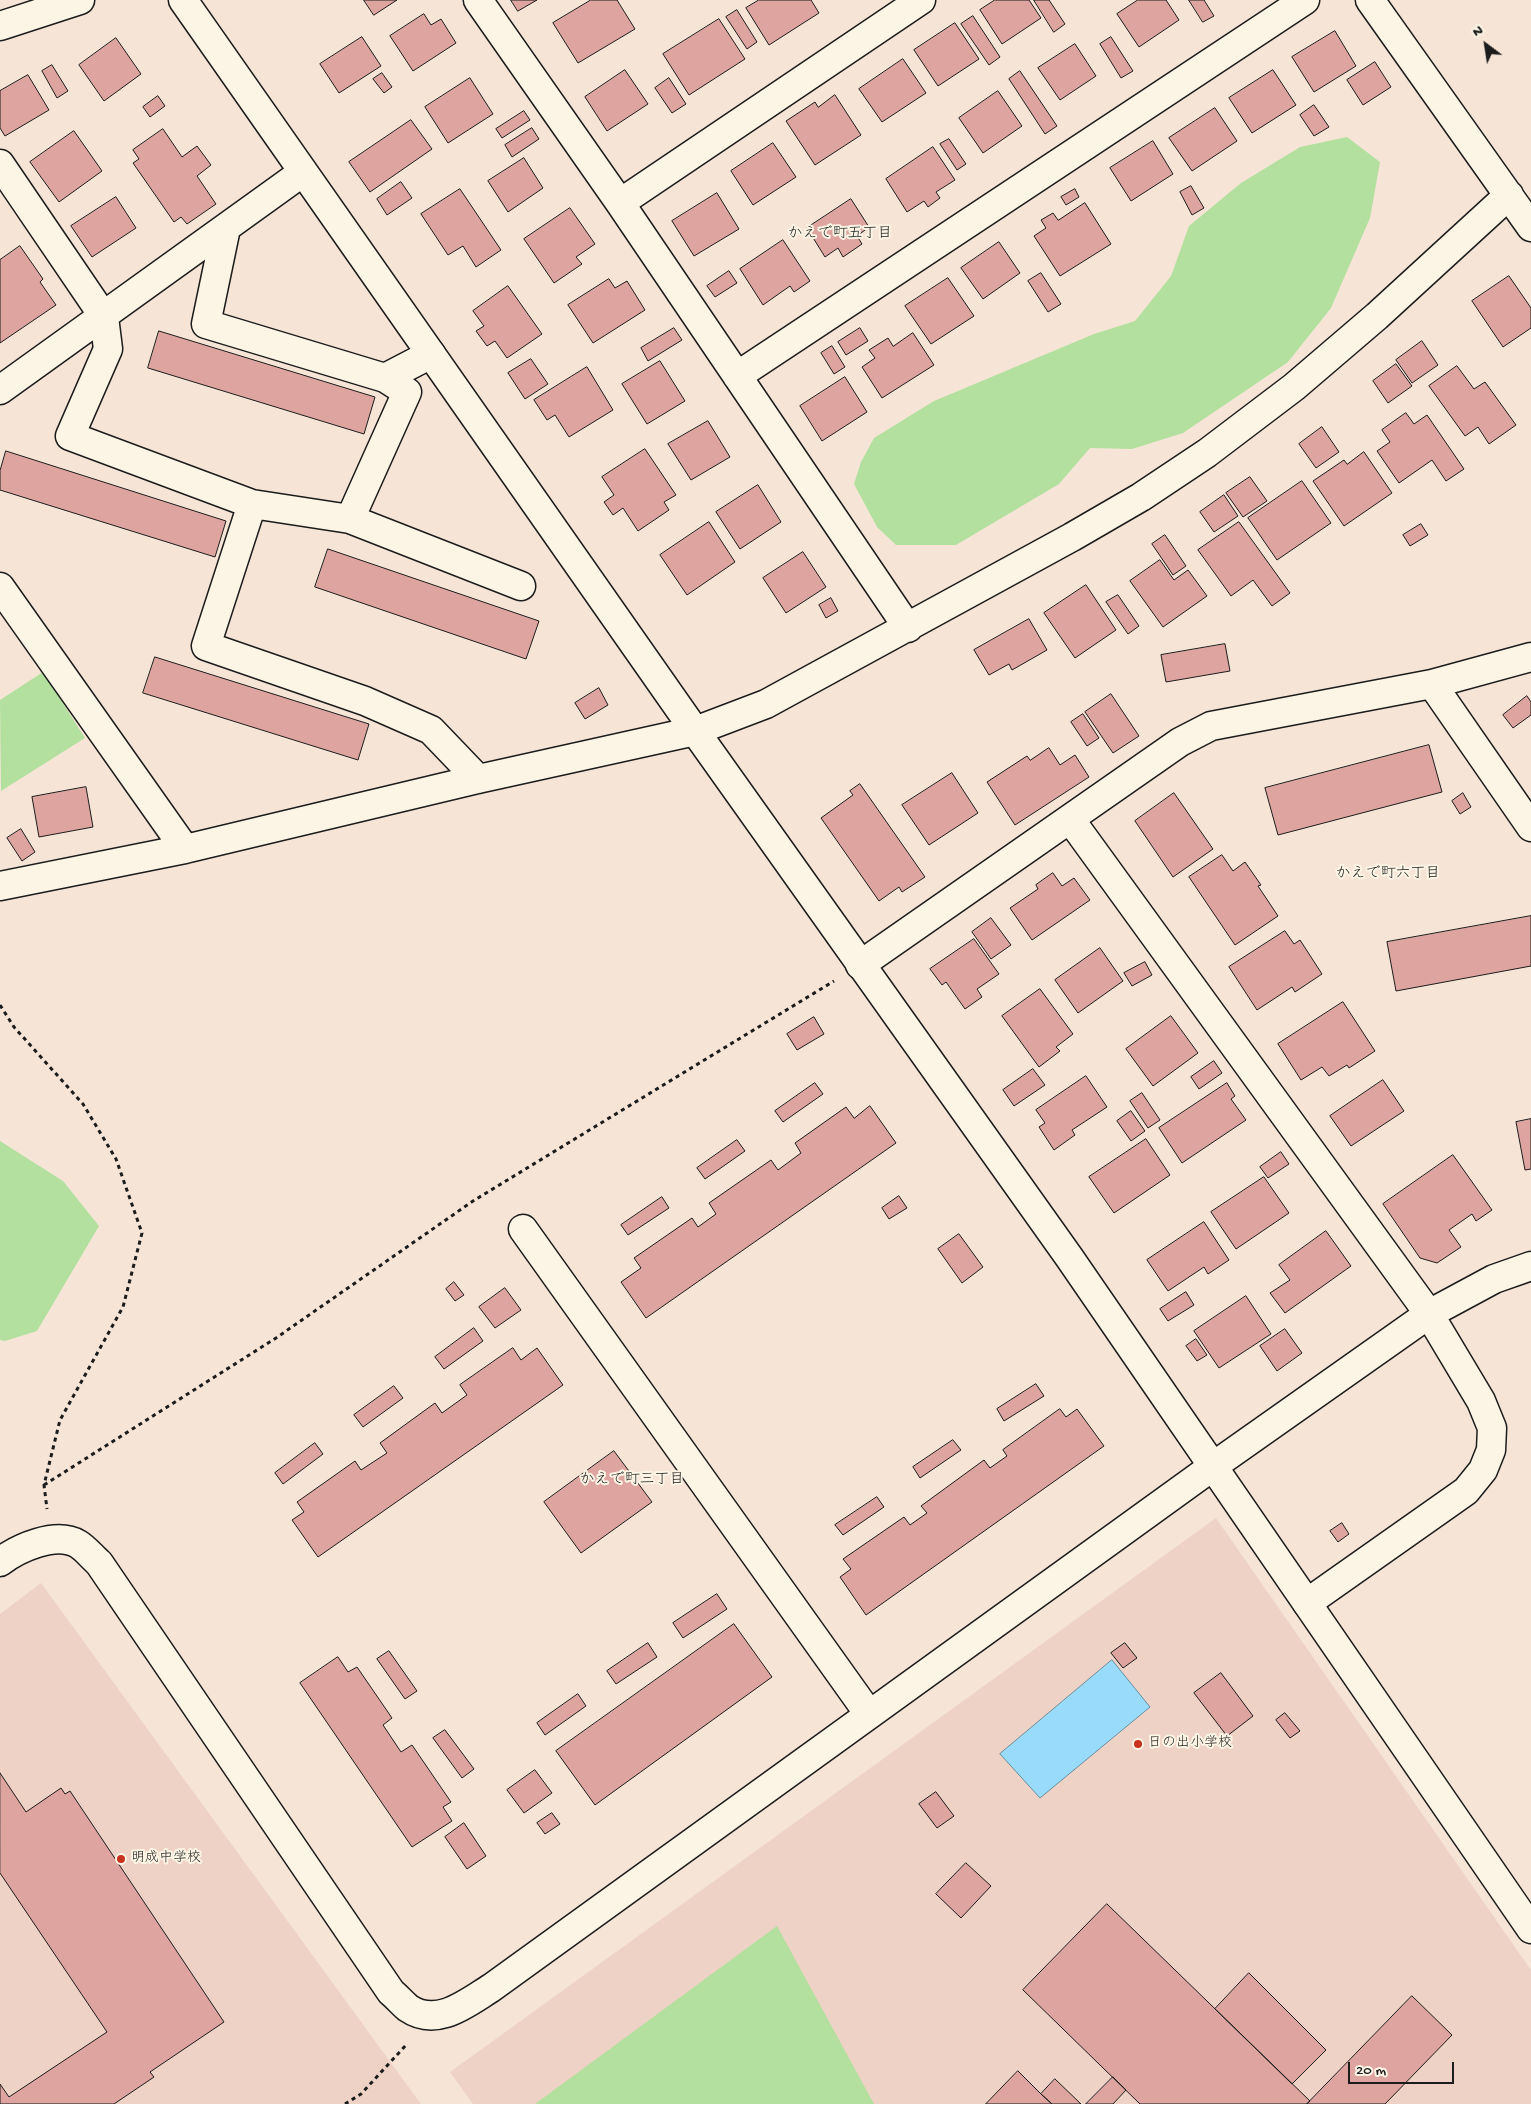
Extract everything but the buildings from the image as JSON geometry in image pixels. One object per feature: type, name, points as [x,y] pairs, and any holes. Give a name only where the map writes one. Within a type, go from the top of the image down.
[{"type":"street","points":[[0,26],[80,0]]},
{"type":"street","points":[[182,0],[860,965],[1069,1257],[1531,1928]]},
{"type":"street","points":[[478,0],[620,203],[908,628]]},
{"type":"street","points":[[620,203],[921,0]]},
{"type":"street","points":[[737,376],[1304,0]]},
{"type":"street","points":[[1370,0],[1531,227]]},
{"type":"street","points":[[0,164],[104,317],[108,349],[70,436],[252,504],[350,520],[521,586]]},
{"type":"street","points":[[0,390],[303,172]]},
{"type":"street","points":[[0,886],[185,849],[478,779],[695,731],[766,704],[908,628],[1141,497],[1207,453],[1294,387],[1378,316],[1509,195]]},
{"type":"street","points":[[226,228],[206,324],[385,378],[407,392],[350,520]]},
{"type":"street","points":[[385,378],[431,354]]},
{"type":"street","points":[[252,504],[206,646],[365,701],[431,730],[478,779]]},
{"type":"street","points":[[0,587],[185,849]]},
{"type":"street","points":[[860,965],[1180,742],[1211,726],[1432,684],[1531,657]]},
{"type":"street","points":[[1432,684],[1531,827]]},
{"type":"street","points":[[1070,819],[1429,1314],[1482,1401],[1492,1428],[1491,1450],[1483,1470],[1466,1491],[1307,1603]]},
{"type":"street","points":[[523,1229],[869,1714]]},
{"type":"street","points":[[0,1562],[10,1554],[50,1538],[77,1544],[98,1563],[391,1992],[410,2009],[430,2016],[451,2013],[491,1988],[1212,1467],[1429,1314],[1494,1279],[1531,1266]]},
{"type":"path","points":[[44,1485],[276,1338],[474,1201],[860,965]]},
{"type":"path","points":[[0,1005],[14,1026],[83,1104],[116,1159],[142,1233],[123,1307],[60,1420],[44,1485],[50,1538]]},
{"type":"path","points":[[345,2104],[360,2094],[430,2016]]},
{"type":"shaded area","name":"日の出小学校","points":[[1216,1518],[1531,1970],[1531,2104],[473,2104],[450,2072]]},
{"type":"shaded area","name":"明成中学校","points":[[41,1583],[421,2104],[0,2104],[0,1614]]},
{"type":"green space","points":[[1347,137],[1380,162],[1370,218],[1331,308],[1288,362],[1183,433],[1132,449],[1090,448],[1059,484],[956,545],[896,545],[877,527],[854,484],[861,462],[874,438],[934,401],[1094,334],[1135,321],[1171,276],[1189,226],[1241,183],[1300,147]]},
{"type":"green space","points":[[43,672],[85,738],[1,791],[0,700]]},
{"type":"green space","points":[[0,1141],[63,1181],[99,1226],[37,1331],[5,1341],[0,1340]]},
{"type":"green space","points":[[777,1926],[874,2104],[535,2104]]},
{"type":"water","points":[[1112,1660],[1150,1707],[1040,1798],[1000,1754]]},
{"type":"place","name":"日の出小学校","points":[[1138,1744]]},
{"type":"place","name":"明成中学校","points":[[121,1859]]},
{"type":"district","name":"かえで町五丁目","points":[[840,235]]},
{"type":"district","name":"かえで町六丁目","points":[[1388,875]]},
{"type":"district","name":"かえで町三丁目","points":[[632,1481]]}]
